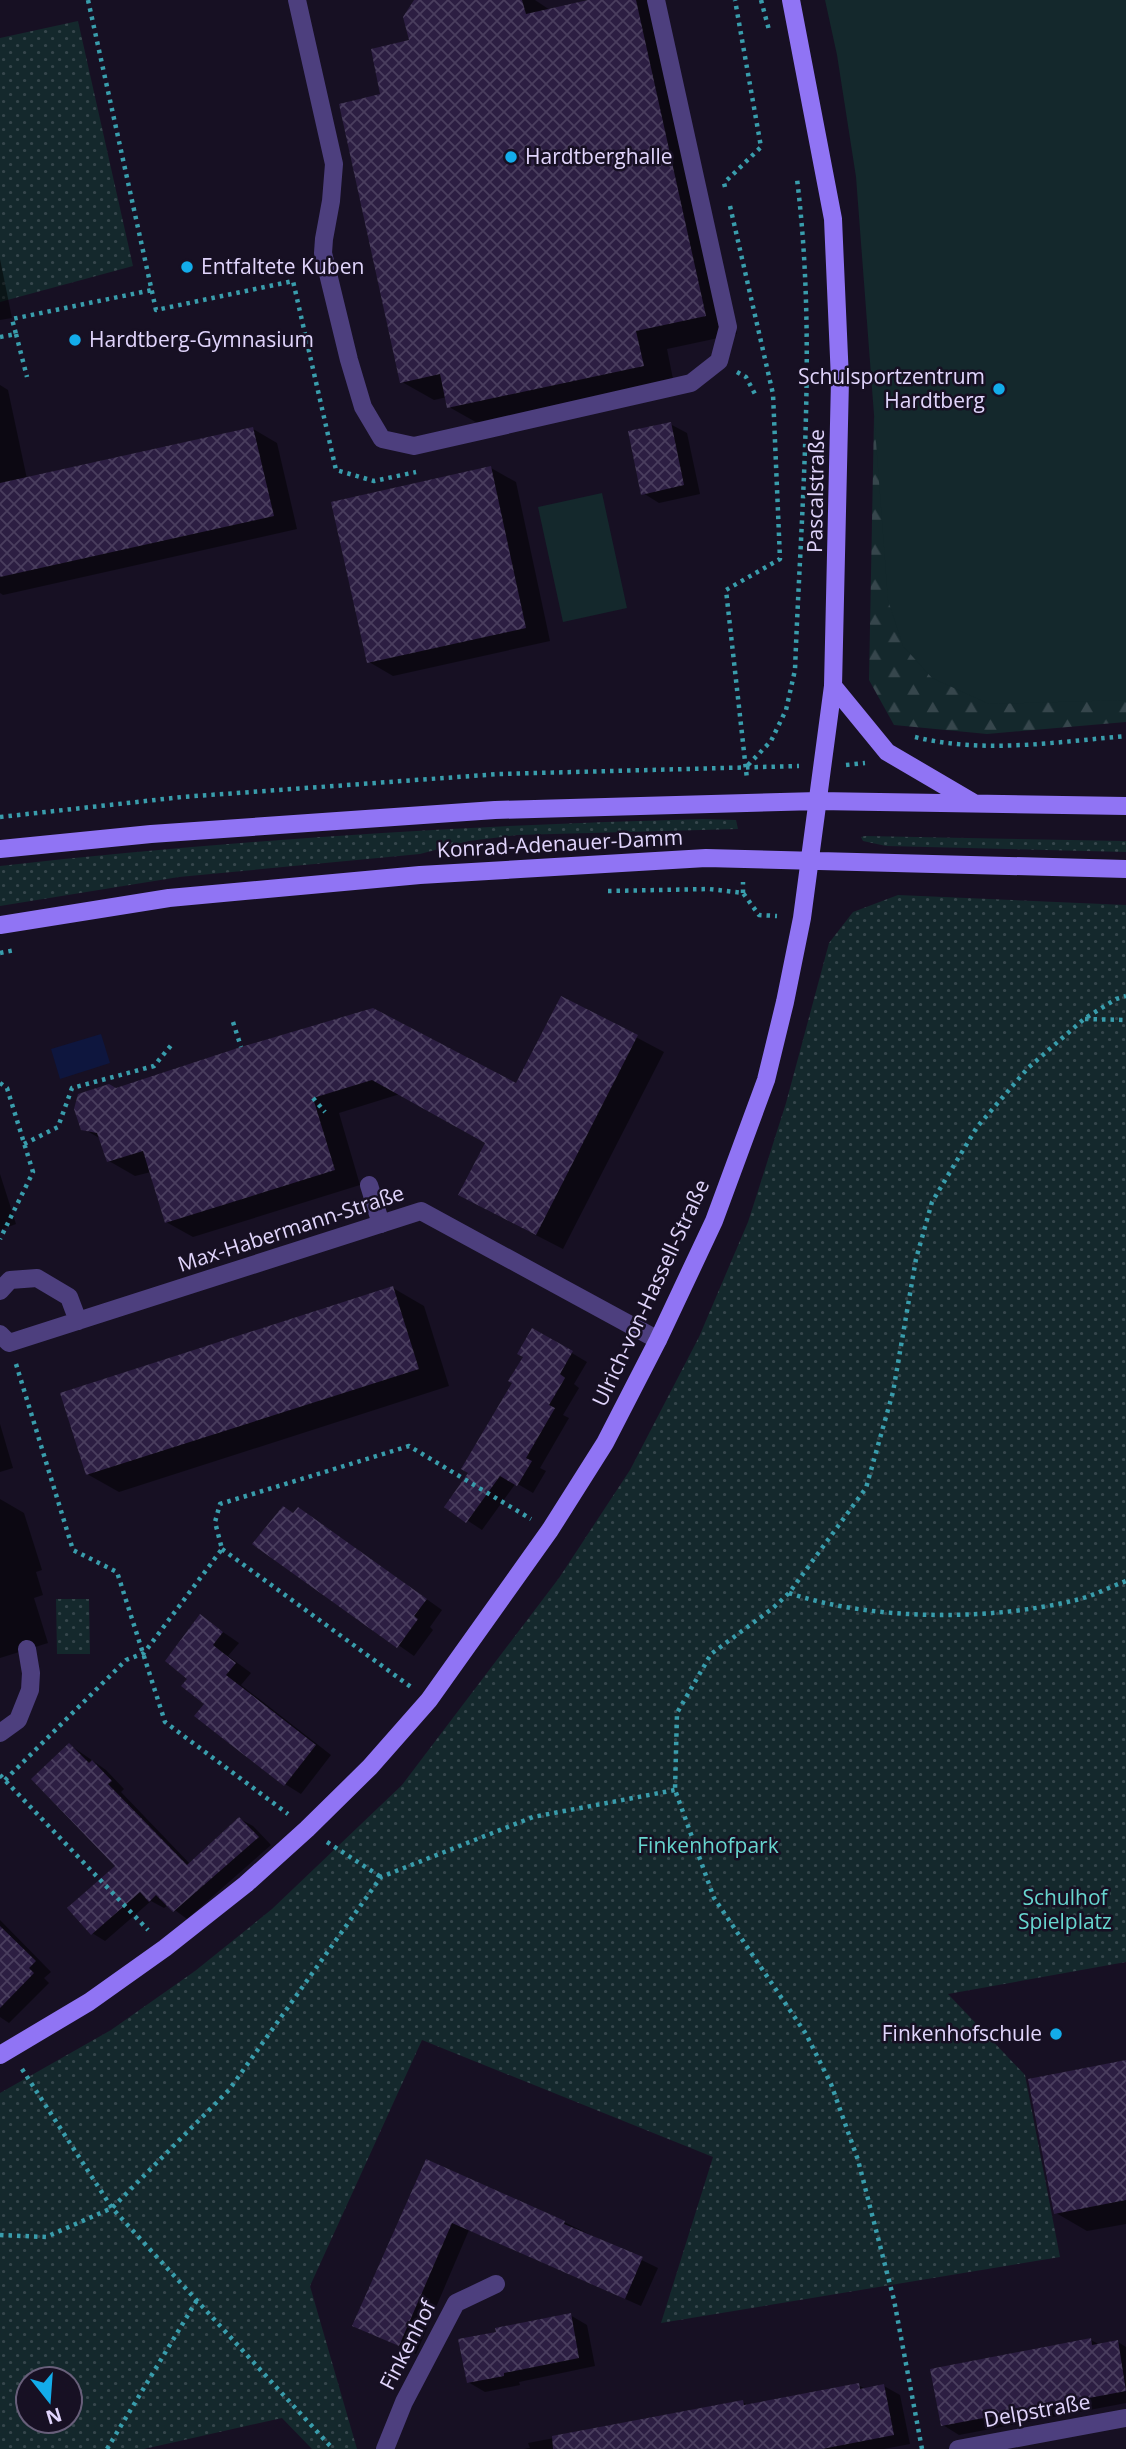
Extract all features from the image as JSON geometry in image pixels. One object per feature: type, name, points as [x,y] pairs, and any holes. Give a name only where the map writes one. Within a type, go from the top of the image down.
[{"type":"street","points":[[298,0],[334,164],[323,253],[349,360],[363,407],[382,439],[414,446],[691,383],[719,362],[728,327],[656,0]]},
{"type":"street","name":"Pascalstraße","points":[[791,0],[833,219],[840,380],[833,686],[811,860]]},
{"type":"street","points":[[833,686],[887,752],[975,803]]},
{"type":"street","name":"Konrad-Adenauer-Damm","points":[[0,849],[151,834],[495,810],[818,801],[1126,806]]},
{"type":"street","name":"Konrad-Adenauer-Damm","points":[[0,925],[169,898],[420,875],[706,858],[1126,869]]},
{"type":"street","name":"Ulrich-von-Hassell-Straße","points":[[5,2052],[89,2002],[165,1948],[246,1884],[307,1829],[370,1767],[429,1700],[550,1530],[605,1443],[658,1340],[714,1221],[766,1080],[802,918],[811,860]]},
{"type":"street","points":[[369,1185],[381,1224]]},
{"type":"street","name":"Max-Habermann-Straße","points":[[5,1338],[78,1321],[422,1211],[658,1340]]},
{"type":"street","points":[[0,1291],[9,1280],[37,1278],[69,1297],[78,1321]]},
{"type":"street","points":[[0,1733],[18,1720],[30,1690],[31,1673],[27,1648]]},
{"type":"street","name":"Finkenhof","points":[[385,2449],[404,2402],[456,2303],[496,2284]]},
{"type":"street","name":"Delpstraße","points":[[958,2449],[1125,2418]]},
{"type":"path","points":[[88,0],[156,310],[293,281],[335,470],[374,481],[427,470]]},
{"type":"path","points":[[735,0],[761,147],[724,183],[773,394],[779,559],[726,590],[747,766]]},
{"type":"path","points":[[761,0],[771,39]]},
{"type":"path","points":[[747,766],[771,741],[786,710],[795,670],[806,316],[803,228],[796,166]]},
{"type":"path","points":[[27,377],[12,320],[152,290]]},
{"type":"path","points":[[0,337],[16,334]]},
{"type":"path","points":[[746,377],[756,396]]},
{"type":"path","points":[[0,817],[182,797],[499,774],[864,764],[887,752],[908,736],[942,744],[994,746],[1126,736]]},
{"type":"path","points":[[599,892],[709,889],[743,893],[759,915],[802,918]]},
{"type":"path","points":[[0,953],[27,948]]},
{"type":"path","points":[[922,2449],[891,2287],[858,2160],[831,2084],[806,2034],[714,1898],[675,1790],[677,1713],[711,1654],[789,1593],[866,1488],[893,1392],[916,1259],[932,1202],[977,1127],[1028,1068],[1084,1019],[1116,999],[1126,996]]},
{"type":"path","points":[[1084,1019],[1126,1020]]},
{"type":"path","points":[[233,1022],[241,1047]]},
{"type":"path","points":[[24,1144],[58,1127],[72,1088],[154,1066],[173,1043]]},
{"type":"path","points":[[0,1083],[7,1088],[33,1172],[0,1239]]},
{"type":"path","points":[[313,1098],[325,1112]]},
{"type":"path","points":[[5,1338],[73,1550],[117,1572],[165,1722],[307,1829],[381,1877]]},
{"type":"path","points":[[429,1700],[222,1549],[215,1522],[220,1504],[409,1446],[550,1530]]},
{"type":"path","points":[[5,1780],[126,1660],[144,1653],[222,1549]]},
{"type":"path","points":[[789,1593],[809,1600],[895,1614],[992,1614],[1077,1600],[1126,1581]]},
{"type":"path","points":[[0,1775],[165,1948]]},
{"type":"path","points":[[0,2235],[46,2237],[112,2208],[229,2090],[381,1877],[533,1816],[675,1790]]},
{"type":"path","points":[[5,2052],[28,2080],[112,2208],[333,2449]]},
{"type":"path","points":[[107,2449],[197,2299]]},
{"type":"green space","name":"Schulsportzentrum Hardtberg","points":[[825,0],[1126,0],[1126,700],[989,704],[932,678],[903,646],[888,600],[856,177],[837,55]]},
{"type":"green space","points":[[78,21],[133,266],[0,302],[0,38]]},
{"type":"green space","points":[[874,417],[1126,664],[1126,722],[987,734],[894,725],[869,680]]},
{"type":"green space","points":[[602,493],[627,608],[563,622],[538,507]]},
{"type":"green space","points":[[703,819],[736,820],[738,829],[517,835],[469,841],[420,854],[179,877],[0,906],[0,866],[351,835]]},
{"type":"green space","points":[[861,837],[1126,841],[1126,852],[886,846],[863,841]]},
{"type":"green space","name":"Finkenhofpark","points":[[898,895],[1126,905],[1126,1962],[948,1994],[1025,2075],[1060,2257],[661,2323],[713,2157],[422,2040],[310,2286],[357,2449],[312,2449],[282,2418],[144,2449],[0,2449],[0,2093],[111,2030],[195,1971],[272,1909],[402,1785],[559,1578],[630,1470],[699,1337],[748,1222],[786,1103],[829,943],[853,912]]},
{"type":"green space","points":[[56,1599],[89,1599],[90,1654],[57,1654]]},
{"type":"water","points":[[101,1034],[110,1063],[60,1079],[51,1049]]},
{"type":"building","name":"Hardtberghalle","points":[[414,0],[522,0],[526,14],[588,0],[636,0],[706,316],[636,331],[644,366],[447,408],[440,374],[400,383],[339,104],[380,94],[371,49],[409,40],[403,17]]},
{"type":"building","points":[[671,422],[684,485],[641,495],[628,431]]},
{"type":"building","points":[[253,427],[274,516],[0,577],[0,483]]},
{"type":"building","points":[[491,466],[526,628],[367,663],[331,502]]},
{"type":"building","points":[[561,996],[638,1035],[536,1235],[458,1195],[485,1143],[372,1080],[313,1098],[335,1170],[165,1223],[143,1151],[107,1162],[97,1133],[81,1130],[74,1109],[78,1094],[109,1084],[116,1088],[373,1008],[516,1083]]},
{"type":"building","points":[[393,1286],[419,1369],[86,1475],[60,1393]]},
{"type":"building","points":[[532,1328],[573,1351],[560,1374],[565,1378],[549,1405],[555,1408],[526,1458],[532,1461],[517,1486],[500,1476],[466,1523],[444,1507],[468,1473],[461,1469],[512,1383],[508,1381],[523,1357],[517,1354]]},
{"type":"building","points":[[283,1506],[293,1513],[298,1507],[427,1599],[414,1616],[418,1619],[397,1648],[252,1544]]},
{"type":"building","points":[[200,1614],[223,1632],[213,1645],[236,1663],[226,1675],[316,1745],[284,1786],[194,1716],[204,1704],[181,1686],[187,1679],[165,1661]]},
{"type":"building","points":[[69,1743],[89,1763],[92,1760],[112,1781],[108,1784],[187,1865],[239,1817],[259,1837],[173,1912],[156,1895],[149,1902],[140,1892],[91,1935],[67,1908],[115,1866],[31,1779]]},
{"type":"building","points":[[0,1926],[36,1961],[29,1968],[34,1973],[0,2008]]},
{"type":"building","points":[[1126,2060],[1126,2200],[1054,2214],[1028,2079]]},
{"type":"building","points":[[426,2159],[565,2221],[564,2224],[643,2257],[625,2299],[452,2223],[399,2346],[352,2326]]},
{"type":"building","points":[[571,2313],[579,2358],[467,2383],[458,2339],[496,2332],[495,2328]]},
{"type":"building","points":[[1091,2338],[1092,2345],[1118,2340],[1126,2391],[941,2426],[930,2369]]},
{"type":"building","points":[[859,2383],[860,2389],[884,2384],[894,2435],[822,2449],[553,2449],[552,2436],[743,2400],[744,2405]]},
{"type":"place","name":"Hardtberghalle","points":[[511,157]]},
{"type":"place","name":"Entfaltete Kuben","points":[[187,267]]},
{"type":"place","name":"Hardtberg-Gymnasium","points":[[75,340]]},
{"type":"place","name":"Schulsportzentrum Hardtberg","points":[[999,389]]},
{"type":"place","name":"Finkenhofschule","points":[[1056,2034]]},
{"type":"park label","name":"Schulhof Spielplatz","points":[[1065,1910]]}]
